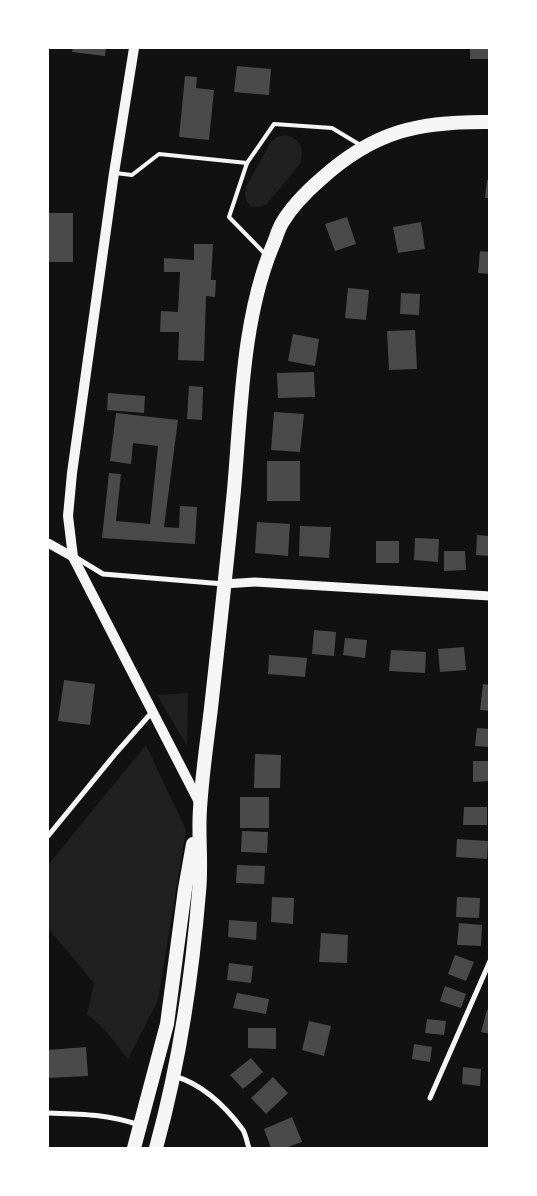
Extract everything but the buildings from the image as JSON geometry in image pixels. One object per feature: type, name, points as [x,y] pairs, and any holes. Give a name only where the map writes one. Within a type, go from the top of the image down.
[{"type":"highway","points":[[134,1148],[167,1024],[185,889],[200,808],[250,328],[268,256],[282,224],[303,195],[335,166],[364,147],[394,132],[429,124],[490,122]]},
{"type":"highway","points":[[156,1148],[174,1076],[183,1026],[200,889],[200,808]]},
{"type":"main road","points":[[134,48],[114,173],[72,473],[68,516],[74,557],[153,711],[200,808]]},
{"type":"street","points":[[48,543],[103,574],[224,584],[255,582],[490,596]]},
{"type":"street","points":[[48,836],[153,711]]},
{"type":"street","points":[[430,1098],[490,961]]},
{"type":"street","points":[[174,1076],[186,1079],[198,1086],[220,1104],[244,1131],[250,1148]]},
{"type":"street","points":[[48,1114],[94,1114],[140,1125]]},
{"type":"lane","points":[[268,256],[229,216],[247,163],[274,124],[332,128],[364,147]]},
{"type":"lane","points":[[114,173],[132,175],[159,154],[247,163]]},
{"type":"shaded area","points":[[290,136],[300,145],[302,154],[300,164],[266,205],[259,207],[250,206],[245,197],[246,187],[271,142],[277,137]]},
{"type":"shaded area","points":[[188,693],[187,746],[157,695]]},
{"type":"shaded area","points":[[146,745],[186,830],[158,1000],[128,1059],[105,1030],[87,1014],[94,983],[48,928],[48,865]]}]
